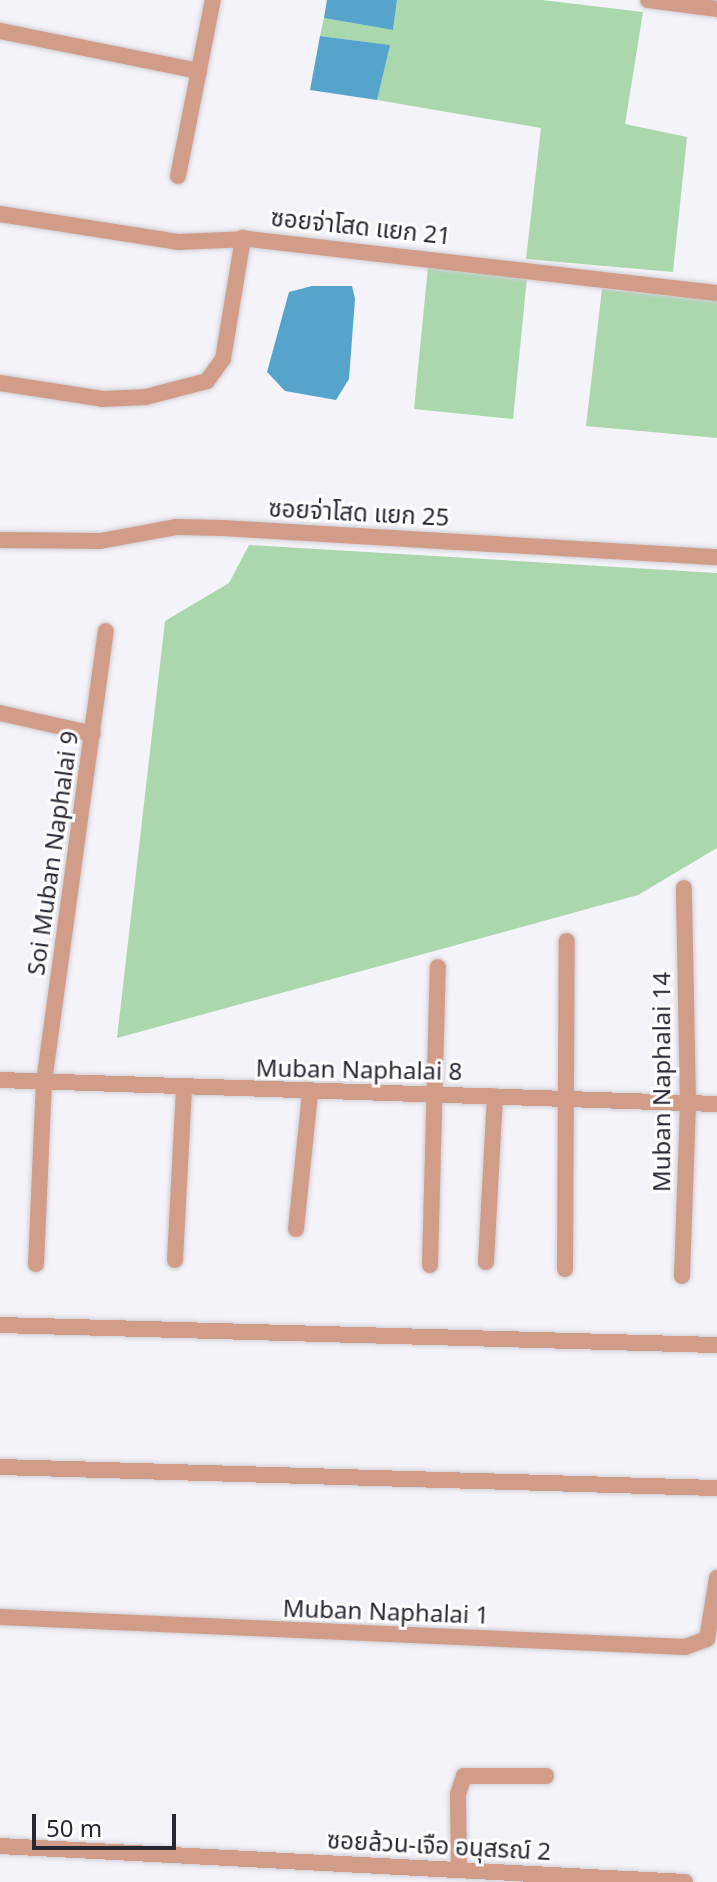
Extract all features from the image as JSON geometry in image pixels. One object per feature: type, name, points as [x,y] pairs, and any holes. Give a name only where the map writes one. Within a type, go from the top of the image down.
[{"type":"street","points":[[178,176],[213,0]]},
{"type":"street","points":[[648,0],[717,9]]},
{"type":"street","points":[[0,31],[199,71]]},
{"type":"street","name":"ซอยจ่าโสด แยก 21","points":[[0,214],[178,242],[243,238],[717,293]]},
{"type":"street","points":[[0,383],[103,399],[146,397],[207,381],[223,359],[243,238]]},
{"type":"street","name":"ซอยจ่าโสด แยก 25","points":[[0,540],[100,541],[176,527],[223,528],[717,557]]},
{"type":"street","name":"Soi Muban Naphalai 9","points":[[36,1264],[44,1082],[106,631]]},
{"type":"street","points":[[0,713],[93,734]]},
{"type":"street","name":"Muban Naphalai 14","points":[[682,1276],[688,1103],[684,888]]},
{"type":"street","points":[[565,1269],[567,941]]},
{"type":"street","points":[[430,1265],[438,967]]},
{"type":"street","name":"Muban Naphalai 8","points":[[0,1080],[310,1093],[433,1093],[717,1104]]},
{"type":"street","points":[[175,1260],[184,1088]]},
{"type":"street","points":[[296,1229],[310,1093]]},
{"type":"street","points":[[486,1262],[495,1096]]},
{"type":"street","points":[[0,1325],[717,1345]]},
{"type":"street","points":[[0,1467],[717,1488]]},
{"type":"street","name":"Muban Naphalai 1","points":[[0,1617],[685,1647],[707,1639],[717,1578]]},
{"type":"street","points":[[459,1870],[458,1794],[464,1776],[546,1776]]},
{"type":"street","name":"ซอยล้วน-เจือ อนุสรณ์ 2","points":[[0,1846],[685,1882]]},
{"type":"green space","points":[[397,0],[542,0],[643,12],[625,124],[687,137],[673,272],[526,259],[541,128],[377,100],[389,45],[320,36],[324,18],[393,30]]},
{"type":"green space","points":[[428,267],[527,277],[513,419],[414,409]]},
{"type":"green space","points":[[602,289],[717,301],[717,438],[586,426]]},
{"type":"green space","points":[[249,545],[717,573],[717,848],[638,895],[117,1038],[165,621],[229,583]]},
{"type":"water","points":[[327,0],[397,0],[393,30],[324,18]]},
{"type":"water","points":[[320,36],[390,45],[377,100],[310,90]]},
{"type":"water","points":[[312,286],[352,286],[355,299],[349,379],[336,400],[285,391],[267,372],[289,292]]}]
